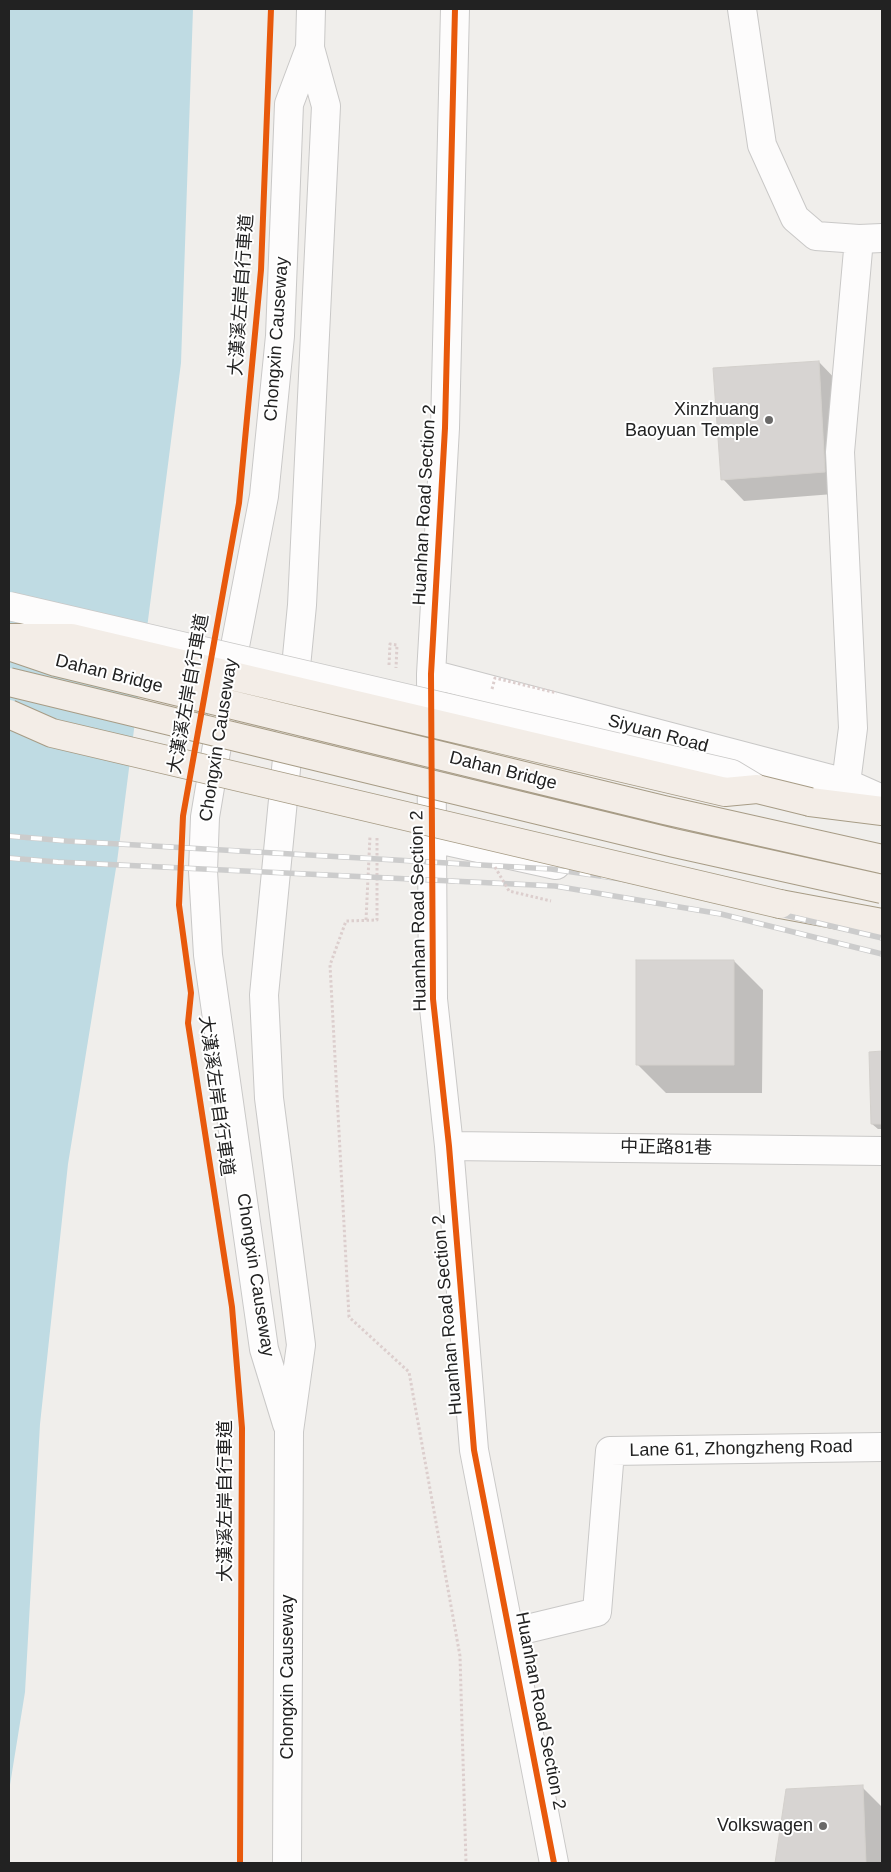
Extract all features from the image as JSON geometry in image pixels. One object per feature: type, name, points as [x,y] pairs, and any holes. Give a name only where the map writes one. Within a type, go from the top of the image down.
[{"type":"main road","points":[[9,638],[71,638],[725,792],[757,789],[810,802],[882,811]]},
{"type":"main road","name":"Dahan Bridge","points":[[9,646],[56,662],[664,810],[882,860]]},
{"type":"main road","name":"Dahan Bridge","points":[[9,682],[674,843],[882,890]]},
{"type":"main road","points":[[9,714],[52,733],[780,904],[882,923]]},
{"type":"street","name":"Chongxin Causeway","points":[[287,1863],[289,1431],[301,1345],[269,1098],[264,995],[302,605],[326,106],[310,48],[311,9]]},
{"type":"street","name":"Huanhan Road Section 2","points":[[455,9],[445,428],[431,674],[433,999],[449,1146],[474,1450],[554,1863]]},
{"type":"street","points":[[742,9],[762,146],[795,218],[816,236],[871,239],[840,452],[853,728],[846,783]]},
{"type":"street","name":"Chongxin Causeway","points":[[289,1431],[264,1349],[208,955],[203,871],[205,817],[225,698],[264,496],[280,336],[289,104],[310,48]]},
{"type":"street","points":[[9,606],[732,774],[757,789]]},
{"type":"street","name":"Siyuan Road","points":[[431,674],[846,783],[882,799]]},
{"type":"street","points":[[9,728],[52,733]]},
{"type":"street","points":[[432,838],[810,919],[845,926],[882,928]]},
{"type":"street","name":"中正路81巷","points":[[449,1146],[882,1151]]},
{"type":"street","name":"Lane 61, Zhongzheng Road","points":[[510,1633],[597,1612],[610,1451],[882,1447]]},
{"type":"path","points":[[389,672],[390,644],[398,645]]},
{"type":"path","points":[[490,696],[495,678],[556,693]]},
{"type":"path","points":[[377,829],[377,920],[346,921],[330,965],[349,1317],[409,1372],[460,1656],[466,1863]]},
{"type":"water","points":[[9,9],[193,9],[181,363],[117,862],[68,1164],[40,1424],[25,1692],[9,1791]]},
{"type":"building","name":"Xinzhuang Baoyuan Temple","points":[[819,361],[825,472],[721,480],[713,368]]},
{"type":"building","points":[[636,960],[734,960],[734,1065],[636,1065]]},
{"type":"building","points":[[882,1051],[882,1124],[871,1124],[869,1052]]},
{"type":"building","name":"Volkswagen","points":[[863,1785],[866,1863],[775,1863],[786,1789]]},
{"type":"railway","points":[[9,836],[551,869],[621,879],[708,897],[882,938]]},
{"type":"railway","points":[[9,858],[555,886],[721,914],[882,954]]},
{"type":"cycle path","name":"大漢溪左岸自行車道","points":[[240,1863],[242,1428],[232,1307],[188,1023],[191,993],[179,905],[183,816],[239,503],[261,270],[271,9]]},
{"type":"cycle path","points":[[455,9],[445,428],[431,674],[433,999],[449,1146],[474,1450],[554,1863]]},
{"type":"place","name":"Xinzhuang Baoyuan Temple","points":[[769,420]]},
{"type":"place","name":"Volkswagen","points":[[823,1826]]}]
